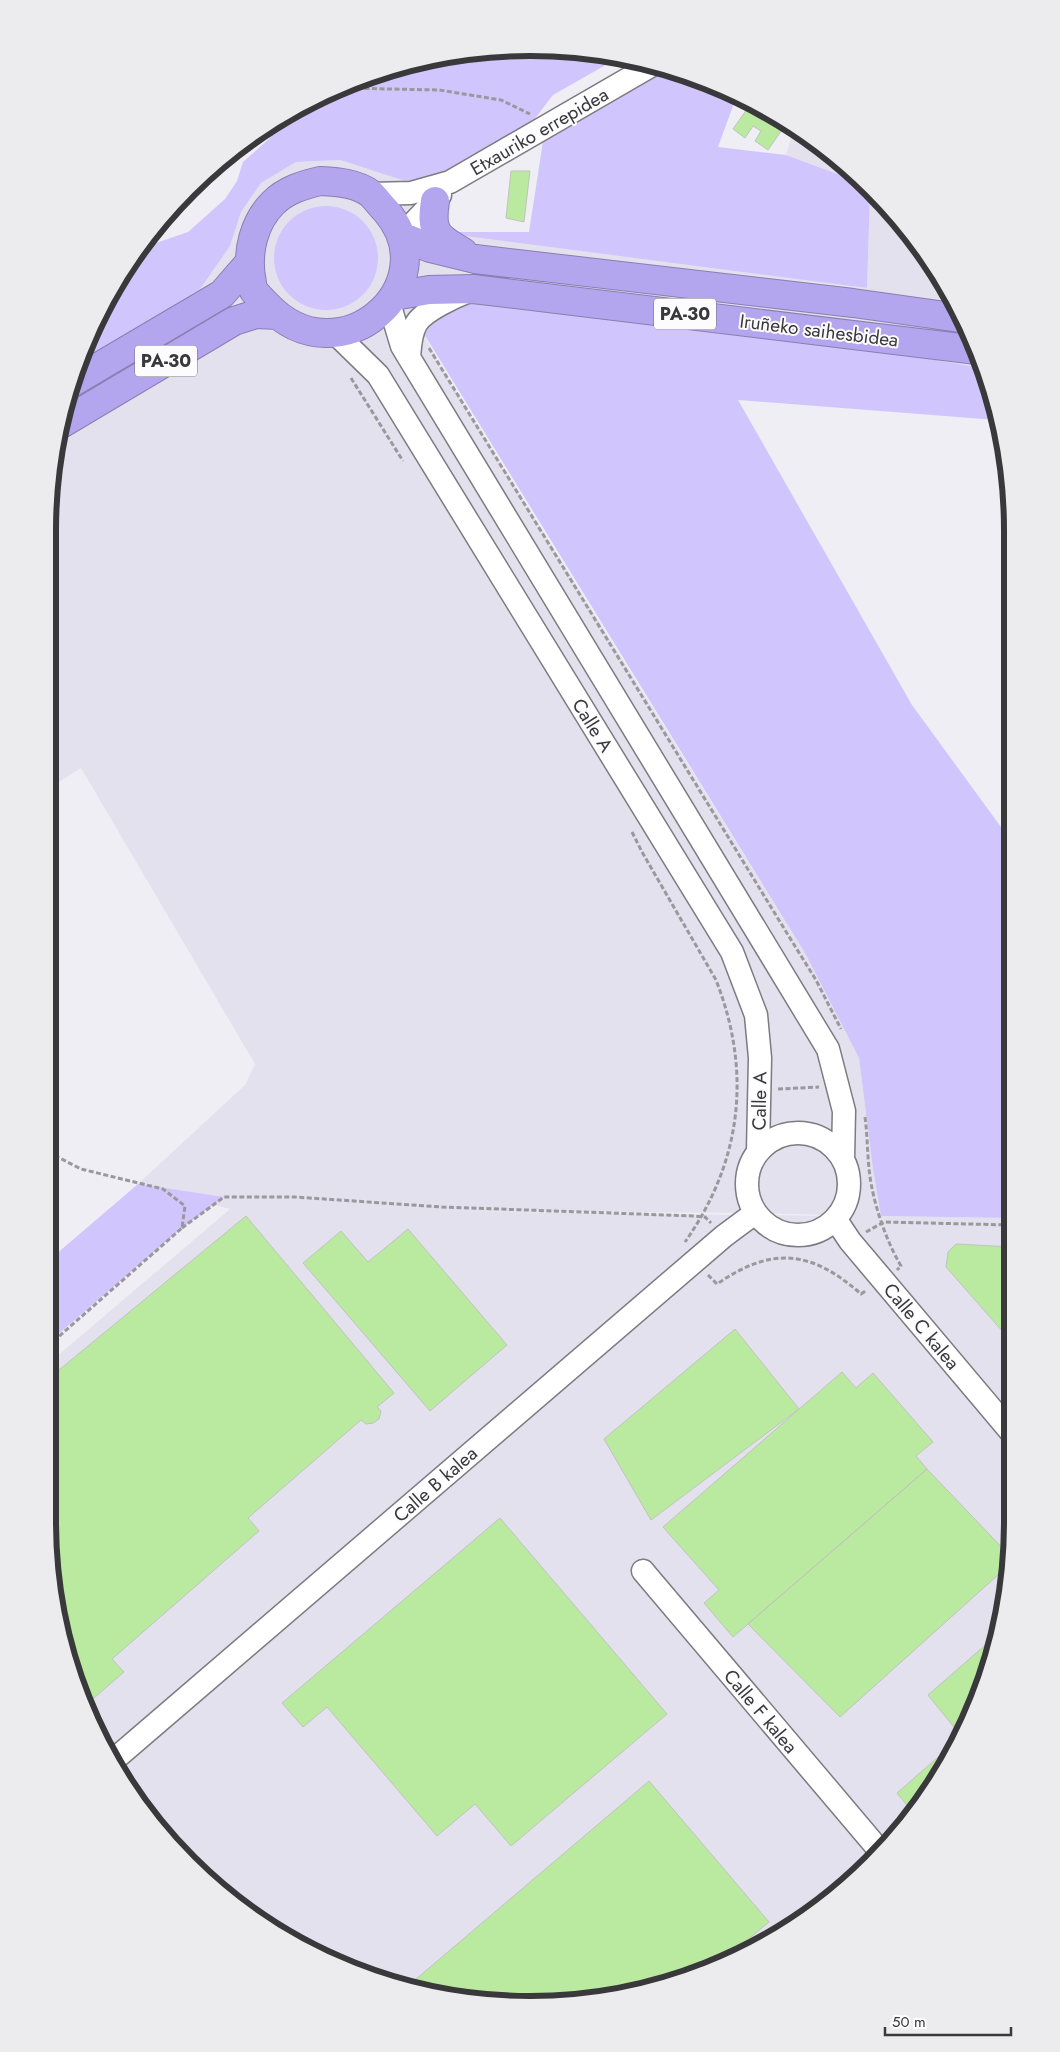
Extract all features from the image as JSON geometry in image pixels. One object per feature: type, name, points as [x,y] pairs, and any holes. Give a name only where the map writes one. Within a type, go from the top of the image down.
[{"type":"highway","points":[[320,181],[346,183],[370,194],[396,224],[401,236],[404,257],[401,277],[391,300],[374,318],[356,328],[335,334],[314,333],[294,327],[277,315],[253,290],[249,264],[250,250],[258,224],[273,203],[295,188],[320,181]]},
{"type":"highway","name":"Iruñeko saihesbidea","points":[[442,192],[432,217],[436,232],[446,242],[475,259]]},
{"type":"highway","name":"Iruñeko saihesbidea","points":[[401,236],[430,248],[475,259],[843,302],[953,317]]},
{"type":"highway","name":"PA-30","points":[[82,376],[222,294],[249,264]]},
{"type":"highway","name":"Iruñeko saihesbidea","points":[[391,300],[429,290],[473,289],[968,349]]},
{"type":"highway","name":"PA-30","points":[[69,419],[234,321],[256,314],[277,315]]},
{"type":"street","name":"Etxauriko errepidea","points":[[401,236],[442,192],[551,124],[644,70]]},
{"type":"street","name":"Etxauriko errepidea","points":[[370,194],[442,192]]},
{"type":"street","points":[[409,358],[410,341],[417,322],[445,301],[473,289]]},
{"type":"street","name":"Calle A","points":[[391,300],[402,346],[409,358],[828,1049],[844,1111],[843,1158]]},
{"type":"street","points":[[917,312],[951,313]]},
{"type":"street","name":"Calle A","points":[[335,334],[378,375],[732,952],[756,1015],[760,1058],[748,1089],[758,1151]]},
{"type":"street","points":[[802,1133],[822,1138],[834,1147],[843,1158],[850,1179],[850,1190],[847,1201],[836,1220],[826,1228],[813,1234],[800,1236],[787,1234],[774,1230],[755,1213],[749,1201],[747,1182],[751,1162],[758,1151],[768,1142],[781,1135],[802,1133]]},
{"type":"street","name":"Calle B kalea","points":[[118,1756],[724,1236],[755,1213]]},
{"type":"street","name":"Calle C kalea","points":[[836,1220],[850,1241],[1004,1424]]},
{"type":"street","name":"Calle F kalea","points":[[643,1571],[875,1846]]},
{"type":"path","points":[[359,88],[439,90],[501,100],[551,124]]},
{"type":"path","points":[[348,373],[403,461]]},
{"type":"path","points":[[632,832],[716,980],[732,1029],[736,1058],[748,1089],[724,1166],[703,1217],[681,1248],[717,1284],[748,1265],[771,1259],[785,1258],[823,1266],[834,1272],[861,1294],[883,1279]]},
{"type":"path","points":[[748,1089],[839,1087]]},
{"type":"path","points":[[56,1156],[81,1169],[163,1189],[185,1206],[182,1228]]},
{"type":"path","points":[[56,1339],[182,1228],[224,1197],[295,1197],[452,1208],[705,1217],[724,1236]]},
{"type":"path","points":[[850,1241],[884,1222],[1004,1225]]},
{"type":"shaded area","points":[[530,56],[561,57],[609,63],[553,95],[533,121],[454,167],[425,178],[405,181],[340,160],[296,162],[261,183],[241,212],[230,246],[200,289],[89,358],[105,320],[120,293],[152,244],[188,232],[225,199],[237,181],[243,162],[270,138],[269,135],[293,120],[349,92],[407,72],[438,65],[468,60]]},
{"type":"shaded area","points":[[660,74],[734,102],[718,147],[786,155],[845,177],[870,200],[867,288],[458,235],[448,232],[529,232],[543,141]]},
{"type":"shaded area","points":[[792,135],[845,177],[786,155]]},
{"type":"shaded area","points":[[340,160],[405,181],[425,178],[454,167],[448,231],[867,288],[870,200],[906,242],[924,267],[955,320],[975,367],[866,348],[480,301],[440,315],[424,335],[445,374],[805,953],[859,1058],[881,1216],[1004,1218],[1003,1553],[1000,1584],[988,1645],[968,1703],[955,1732],[924,1785],[906,1810],[865,1857],[818,1898],[793,1916],[740,1947],[682,1971],[622,1987],[592,1992],[530,1996],[468,1992],[438,1987],[407,1980],[349,1960],[320,1947],[267,1916],[242,1898],[195,1857],[154,1810],[136,1785],[105,1732],[92,1703],[72,1645],[65,1614],[57,1553],[56,1357],[230,1209],[138,1184],[245,1085],[255,1064],[81,768],[56,784],[56,530],[60,468],[72,407],[89,358],[128,334],[230,246],[241,212],[261,183],[296,162]],"holes":[[[438,1211],[755,1213],[831,1216]]]},
{"type":"shaded area","points":[[326,206],[346,210],[363,221],[374,238],[378,258],[374,278],[363,295],[346,306],[326,310],[306,306],[289,295],[278,278],[274,258],[278,238],[289,221],[306,210]]},
{"type":"shaded area","points":[[479,301],[866,348],[975,367],[991,420],[738,400],[912,705],[1004,831],[1004,1218],[881,1216],[859,1058],[805,953],[424,334],[440,315]]},
{"type":"shaded area","points":[[138,1184],[224,1197],[182,1228],[56,1336],[56,1254]]},
{"type":"building","points":[[747,109],[782,129],[768,150],[755,141],[761,131],[753,126],[745,138],[733,129]]},
{"type":"building","points":[[511,171],[530,171],[524,222],[506,218]]},
{"type":"building","points":[[246,1216],[394,1393],[377,1407],[381,1411],[379,1419],[373,1423],[366,1424],[361,1420],[248,1518],[259,1531],[112,1659],[124,1672],[91,1700],[72,1645],[60,1584],[56,1522],[56,1372]]},
{"type":"building","points":[[408,1229],[507,1345],[430,1411],[303,1263],[341,1231],[368,1262]]},
{"type":"building","points":[[956,1244],[1004,1247],[1004,1333],[946,1267],[948,1252]]},
{"type":"building","points":[[735,1329],[799,1409],[651,1520],[604,1439]]},
{"type":"building","points":[[842,1372],[856,1388],[873,1373],[933,1442],[916,1456],[927,1469],[733,1637],[704,1603],[719,1590],[663,1527]]},
{"type":"building","points":[[927,1469],[1003,1549],[1001,1572],[840,1717],[748,1624]]},
{"type":"building","points":[[500,1518],[667,1714],[511,1846],[475,1804],[437,1836],[327,1707],[303,1727],[282,1703]]},
{"type":"building","points":[[989,1642],[979,1674],[956,1730],[928,1695]]},
{"type":"building","points":[[944,1752],[908,1807],[897,1793]]},
{"type":"building","points":[[649,1781],[769,1922],[738,1948],[711,1960],[653,1980],[622,1987],[592,1992],[530,1996],[468,1992],[413,1981]]}]
